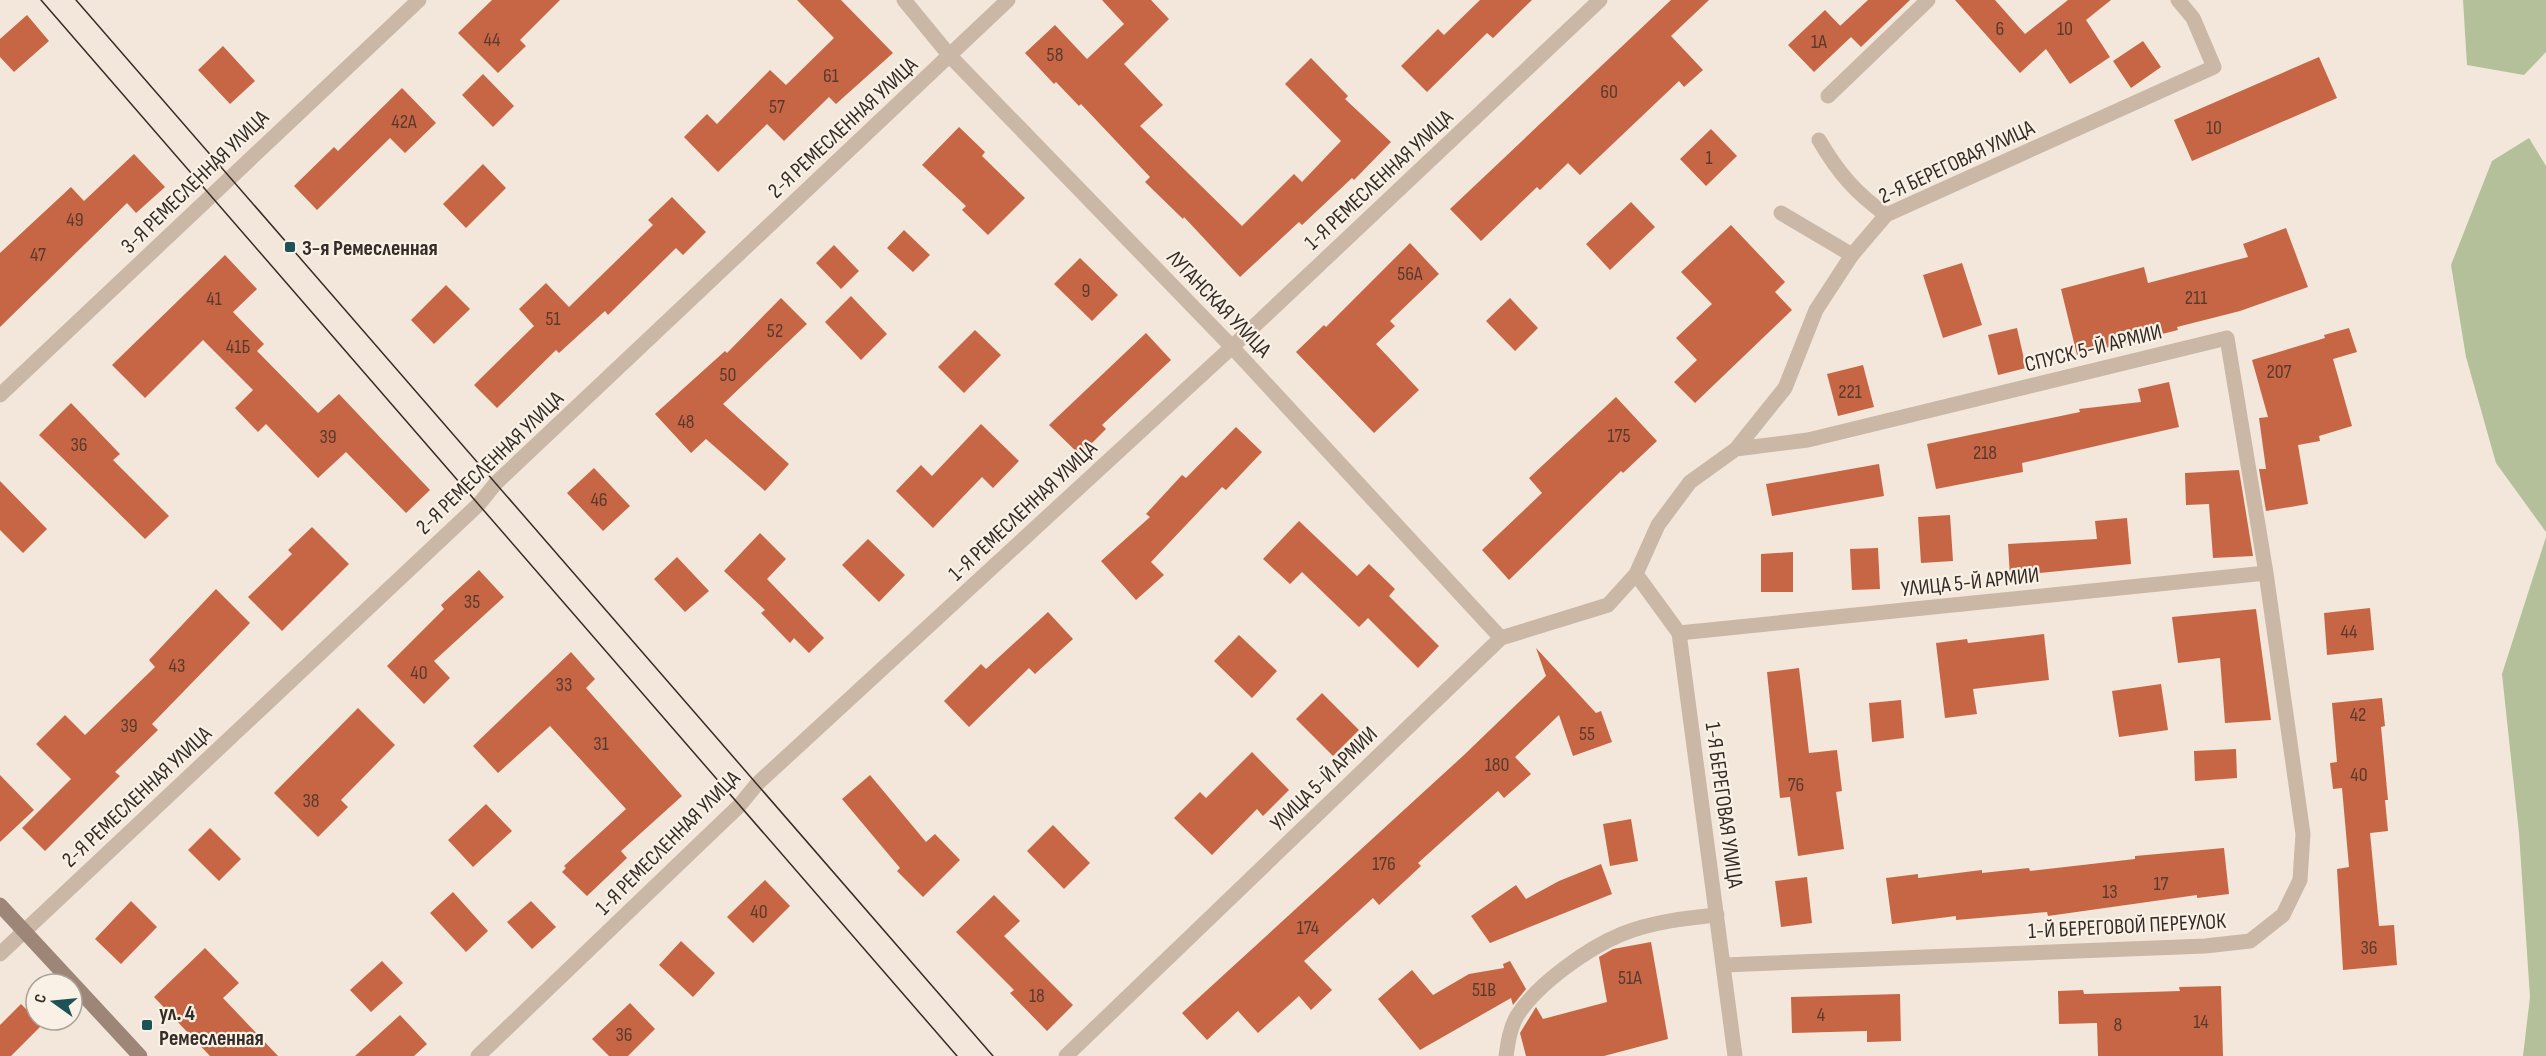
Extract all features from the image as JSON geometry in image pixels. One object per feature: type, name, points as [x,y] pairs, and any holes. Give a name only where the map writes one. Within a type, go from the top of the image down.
[{"type":"main road","points":[[0,905],[140,1056]]},
{"type":"street","name":"3-Я РЕМЕСЛЕННАЯ УЛИЦА","points":[[0,395],[419,0]]},
{"type":"street","name":"ЛУГАНСКАЯ УЛИЦА","points":[[904,0],[950,56],[1232,347],[1500,638]]},
{"type":"street","name":"2-Я РЕМЕСЛЕННАЯ УЛИЦА","points":[[0,954],[1008,0]]},
{"type":"street","name":"1-Я РЕМЕСЛЕННАЯ УЛИЦА","points":[[478,1056],[739,806],[757,784],[1232,347],[1600,0]]},
{"type":"street","points":[[1828,96],[1928,0]]},
{"type":"street","name":"2-Я БЕРЕГОВАЯ УЛИЦА","points":[[1636,574],[1658,525],[1690,482],[1736,449],[1785,388],[1816,310],[1852,255],[1886,215],[2214,68],[2193,18],[2178,0]]},
{"type":"street","points":[[1819,140],[1836,170],[1858,195],[1886,215]]},
{"type":"street","points":[[1780,213],[1852,255]]},
{"type":"street","name":"СПУСК 5-Й АРМИИ","points":[[1736,449],[1808,440],[2227,338],[2266,573]]},
{"type":"street","name":"УЛИЦА 5-Й АРМИИ","points":[[1679,633],[2266,573]]},
{"type":"street","name":"1-Й БЕРЕГОВОЙ ПЕРЕУЛОК","points":[[1724,965],[2205,946],[2250,941],[2283,915],[2300,880],[2303,834],[2266,573]]},
{"type":"street","name":"УЛИЦА 5-Й АРМИИ","points":[[1066,1056],[1500,638],[1608,605],[1636,574]]},
{"type":"street","name":"1-Я БЕРЕГОВАЯ УЛИЦА","points":[[1636,574],[1679,633],[1735,1056]]},
{"type":"street","points":[[1506,1056],[1509,1036],[1518,1016],[1546,983],[1588,953],[1622,934],[1671,920],[1717,915]]},
{"type":"green space","points":[[2463,0],[2546,0],[2546,52],[2524,75],[2467,65]]},
{"type":"green space","points":[[2529,138],[2546,166],[2546,532],[2496,463],[2466,357],[2451,265],[2492,161]]},
{"type":"green space","points":[[2546,537],[2546,1056],[2523,1056],[2530,997],[2519,833],[2502,674]]},
{"type":"building","points":[[492,0],[560,0],[520,40],[526,46],[498,73],[458,33]]},
{"type":"building","points":[[797,0],[841,0],[893,53],[836,104],[829,97],[784,141],[767,124],[718,172],[684,137],[707,114],[717,124],[770,70],[786,85],[834,38]]},
{"type":"building","points":[[1102,0],[1151,0],[1169,19],[1124,64],[1163,105],[1140,126],[1242,226],[1294,174],[1302,182],[1341,141],[1285,84],[1311,58],[1348,96],[1345,99],[1391,142],[1354,180],[1352,178],[1302,225],[1299,222],[1240,277],[1184,217],[1183,219],[1145,182],[1150,177],[1081,104],[1079,106],[1056,82],[1054,84],[1025,53],[1055,25],[1087,59],[1124,24]]},
{"type":"building","points":[[1480,0],[1532,0],[1493,38],[1487,33],[1427,92],[1401,66],[1438,29],[1444,35]]},
{"type":"building","points":[[1671,0],[1709,0],[1671,36],[1703,70],[1684,87],[1679,81],[1580,175],[1568,163],[1540,190],[1537,187],[1481,241],[1450,209]]},
{"type":"building","points":[[1868,0],[1910,0],[1861,47],[1840,26]]},
{"type":"building","points":[[1955,0],[1995,0],[2025,34],[2068,0],[2111,0],[2086,20],[2110,57],[2070,84],[2046,49],[2020,73]]},
{"type":"building","points":[[1825,10],[1851,37],[1814,72],[1788,45]]},
{"type":"building","points":[[27,15],[49,41],[14,72],[0,57],[0,39]]},
{"type":"building","points":[[2143,41],[2161,67],[2131,88],[2113,61]]},
{"type":"building","points":[[223,46],[255,81],[230,104],[198,70]]},
{"type":"building","points":[[2319,57],[2337,98],[2192,161],[2174,120]]},
{"type":"building","points":[[483,74],[514,106],[493,127],[462,95]]},
{"type":"building","points":[[402,88],[436,123],[405,153],[390,138],[317,210],[294,186],[334,147],[338,151]]},
{"type":"building","points":[[959,127],[985,152],[982,156],[1025,198],[988,235],[962,210],[966,206],[922,165]]},
{"type":"building","points":[[1711,129],[1737,156],[1706,186],[1680,159]]},
{"type":"building","points":[[134,154],[165,187],[136,213],[127,203],[0,327],[0,253],[71,187],[84,201]]},
{"type":"building","points":[[483,164],[506,188],[466,228],[443,204]]},
{"type":"building","points":[[672,197],[706,232],[683,255],[676,248],[608,315],[605,311],[559,353],[556,350],[497,408],[474,385],[534,326],[519,309],[546,283],[569,307],[653,225],[648,220]]},
{"type":"building","points":[[1631,202],[1655,227],[1610,270],[1586,244]]},
{"type":"building","points":[[1731,225],[1785,282],[1775,292],[1792,310],[1695,403],[1674,382],[1697,360],[1676,338],[1712,304],[1681,272]]},
{"type":"building","points":[[2286,228],[2308,287],[2240,311],[2177,327],[2178,330],[2077,355],[2061,289],[2144,267],[2148,283],[2248,257],[2243,244]]},
{"type":"building","points":[[904,230],[930,255],[913,272],[887,248]]},
{"type":"building","points":[[1410,243],[1439,274],[1390,321],[1395,326],[1376,344],[1419,390],[1374,433],[1296,352],[1324,325],[1326,327]]},
{"type":"building","points":[[834,245],[859,271],[841,289],[816,263]]},
{"type":"building","points":[[225,255],[257,289],[233,312],[264,344],[257,351],[318,413],[339,394],[430,490],[406,513],[346,452],[318,478],[266,424],[258,432],[235,408],[253,390],[203,340],[145,398],[112,365]]},
{"type":"building","points":[[1080,258],[1118,295],[1092,321],[1054,284]]},
{"type":"building","points":[[1962,263],[1982,325],[1943,338],[1923,275]]},
{"type":"building","points":[[446,285],[470,309],[434,344],[411,320]]},
{"type":"building","points":[[851,296],[887,334],[861,360],[825,322]]},
{"type":"building","points":[[781,298],[807,324],[723,404],[789,464],[765,491],[706,439],[691,453],[655,414],[725,351],[727,353]]},
{"type":"building","points":[[1510,298],[1538,328],[1515,351],[1486,321]]},
{"type":"building","points":[[2017,328],[2026,368],[1998,375],[1988,335]]},
{"type":"building","points":[[2349,328],[2357,352],[2333,359],[2352,426],[2319,436],[2320,441],[2298,445],[2308,504],[2266,511],[2259,469],[2266,469],[2259,418],[2268,417],[2252,360],[2325,338],[2324,335]]},
{"type":"building","points":[[975,330],[1001,355],[964,393],[938,367]]},
{"type":"building","points":[[1146,333],[1171,360],[1102,425],[1106,429],[1080,455],[1049,425]]},
{"type":"building","points":[[1863,365],[1874,407],[1838,416],[1827,374]]},
{"type":"building","points":[[2169,382],[2179,427],[2022,463],[2023,472],[1936,489],[1927,444],[2080,412],[2079,409],[2141,402],[2138,389]]},
{"type":"building","points":[[1616,397],[1657,441],[1623,473],[1621,471],[1509,580],[1482,550],[1542,493],[1529,478]]},
{"type":"building","points":[[71,403],[120,454],[113,460],[169,516],[145,539],[39,435]]},
{"type":"building","points":[[981,424],[1019,461],[993,488],[982,477],[933,528],[896,491],[921,465],[932,476]]},
{"type":"building","points":[[1236,427],[1262,452],[1226,490],[1222,487],[1151,562],[1164,575],[1136,600],[1101,561],[1150,517],[1146,514],[1182,475],[1186,478]]},
{"type":"building","points":[[1879,464],[1884,496],[1772,516],[1766,484]]},
{"type":"building","points":[[594,468],[630,506],[603,531],[567,493]]},
{"type":"building","points":[[2239,470],[2253,556],[2213,558],[2209,504],[2186,505],[2185,473]]},
{"type":"building","points":[[0,481],[47,529],[23,553],[0,530]]},
{"type":"building","points":[[1950,515],[1953,561],[1921,563],[1918,517]]},
{"type":"building","points":[[2127,518],[2131,564],[2010,576],[2008,544],[2097,539],[2095,521]]},
{"type":"building","points":[[1299,521],[1357,576],[1369,564],[1395,589],[1389,596],[1439,646],[1418,668],[1368,618],[1359,627],[1302,572],[1290,584],[1263,559]]},
{"type":"building","points":[[312,527],[349,564],[282,631],[248,597],[292,554],[288,550]]},
{"type":"building","points":[[760,533],[786,559],[767,579],[824,638],[809,653],[794,638],[790,643],[761,613],[765,610],[724,571]]},
{"type":"building","points":[[868,539],[905,575],[879,602],[842,565]]},
{"type":"building","points":[[1878,548],[1880,589],[1852,590],[1850,549]]},
{"type":"building","points":[[1793,552],[1793,592],[1761,592],[1761,554]]},
{"type":"building","points":[[677,557],[709,591],[685,612],[654,579]]},
{"type":"building","points":[[479,570],[504,597],[434,661],[450,678],[424,704],[387,666],[444,609],[441,605]]},
{"type":"building","points":[[216,589],[250,623],[152,724],[158,730],[115,772],[120,776],[45,851],[22,828],[71,779],[36,744],[65,715],[85,735],[155,667],[149,660]]},
{"type":"building","points":[[2370,608],[2374,650],[2327,655],[2324,613]]},
{"type":"building","points":[[2256,609],[2271,720],[2225,723],[2220,658],[2178,663],[2172,617]]},
{"type":"building","points":[[1048,612],[1073,639],[1035,674],[1029,668],[969,727],[944,701],[981,664],[986,669]]},
{"type":"building","points":[[2044,634],[2049,680],[1973,689],[1977,714],[1945,718],[1936,643],[1967,639],[1968,643]]},
{"type":"building","points":[[1239,635],[1277,671],[1252,698],[1214,661]]},
{"type":"building","points":[[1536,648],[1596,713],[1601,711],[1612,742],[1573,756],[1559,715],[1515,757],[1531,774],[1504,798],[1498,791],[1418,863],[1421,866],[1379,905],[1373,898],[1304,961],[1332,990],[1311,1010],[1299,996],[1258,1033],[1238,1011],[1207,1040],[1182,1013],[1464,755],[1546,676]]},
{"type":"building","points":[[571,652],[595,679],[586,688],[682,796],[621,851],[627,858],[587,896],[562,872],[566,868],[564,866],[626,809],[550,726],[498,773],[473,746]]},
{"type":"building","points":[[1799,668],[1809,753],[1837,750],[1842,791],[1836,792],[1844,849],[1798,856],[1790,797],[1780,798],[1767,672]]},
{"type":"building","points":[[2161,684],[2168,730],[2119,737],[2112,691]]},
{"type":"building","points":[[1322,693],[1359,730],[1333,756],[1296,719]]},
{"type":"building","points":[[2382,698],[2385,726],[2381,727],[2388,800],[2385,800],[2388,831],[2370,833],[2379,926],[2394,925],[2397,965],[2343,970],[2337,869],[2349,867],[2342,788],[2333,789],[2330,763],[2337,762],[2332,703]]},
{"type":"building","points":[[1901,700],[1904,738],[1872,742],[1869,703]]},
{"type":"building","points":[[358,708],[395,745],[341,800],[348,807],[318,837],[274,793]]},
{"type":"building","points":[[2236,749],[2237,778],[2195,781],[2194,751]]},
{"type":"building","points":[[1252,752],[1289,790],[1263,816],[1257,809],[1212,855],[1174,818],[1200,792],[1206,798]]},
{"type":"building","points":[[0,775],[34,810],[0,842]]},
{"type":"building","points":[[870,775],[926,842],[935,834],[960,860],[923,897],[897,871],[900,868],[842,799]]},
{"type":"building","points":[[486,804],[512,831],[473,867],[448,840]]},
{"type":"building","points":[[1631,819],[1638,861],[1610,866],[1603,824]]},
{"type":"building","points":[[1053,825],[1090,863],[1064,889],[1027,851]]},
{"type":"building","points":[[210,828],[241,859],[219,881],[188,850]]},
{"type":"building","points":[[2224,848],[2229,894],[2197,898],[2197,895],[2048,916],[2047,912],[1956,920],[1956,916],[1892,924],[1886,878],[1918,874],[1918,878],[1982,870],[1982,873],[2029,868],[2030,871],[2135,859],[2135,856]]},
{"type":"building","points":[[1601,864],[1612,894],[1490,943],[1471,916],[1516,885],[1526,899],[1559,881]]},
{"type":"building","points":[[1807,877],[1812,923],[1781,927],[1775,881]]},
{"type":"building","points":[[765,880],[790,906],[753,943],[727,917]]},
{"type":"building","points":[[453,892],[488,931],[466,952],[430,913]]},
{"type":"building","points":[[994,895],[1020,921],[1004,936],[1073,1005],[1047,1031],[1010,993],[1014,990],[956,932]]},
{"type":"building","points":[[131,901],[157,927],[121,964],[95,939]]},
{"type":"building","points":[[531,901],[556,927],[532,949],[507,922]]},
{"type":"building","points":[[681,941],[715,973],[693,997],[659,965]]},
{"type":"building","points":[[1651,942],[1668,1039],[1604,1056],[1526,1056],[1520,1033],[1536,1007],[1543,1019],[1607,1002],[1599,957],[1613,949]]},
{"type":"building","points":[[205,948],[239,983],[223,998],[278,1056],[210,1056],[154,997]]},
{"type":"building","points":[[382,961],[403,983],[371,1012],[350,990]]},
{"type":"building","points":[[1510,961],[1526,989],[1513,1005],[1511,998],[1420,1050],[1378,999],[1412,970],[1433,995],[1469,974],[1504,968],[1503,964]]},
{"type":"building","points":[[2221,986],[2223,1056],[2098,1056],[2097,1023],[2059,1024],[2058,991],[2083,990],[2084,994],[2180,991],[2179,987]]},
{"type":"building","points":[[1900,994],[1901,1041],[1867,1042],[1867,1031],[1792,1033],[1791,997]]},
{"type":"building","points":[[630,1003],[655,1029],[628,1056],[609,1056],[592,1039]]},
{"type":"building","points":[[21,1004],[24,1007],[24,1032],[35,1032],[11,1056],[0,1056],[0,1025]]},
{"type":"building","points":[[400,1015],[427,1044],[414,1056],[355,1056]]},
{"type":"tram line","points":[[41,0],[957,1056]]},
{"type":"tram line","points":[[76,0],[993,1056]]},
{"type":"place","name":"3-я Ремесленная","points":[[290,247]]},
{"type":"place","name":"ул. 4 Ремесленная","points":[[147,1025]]}]
